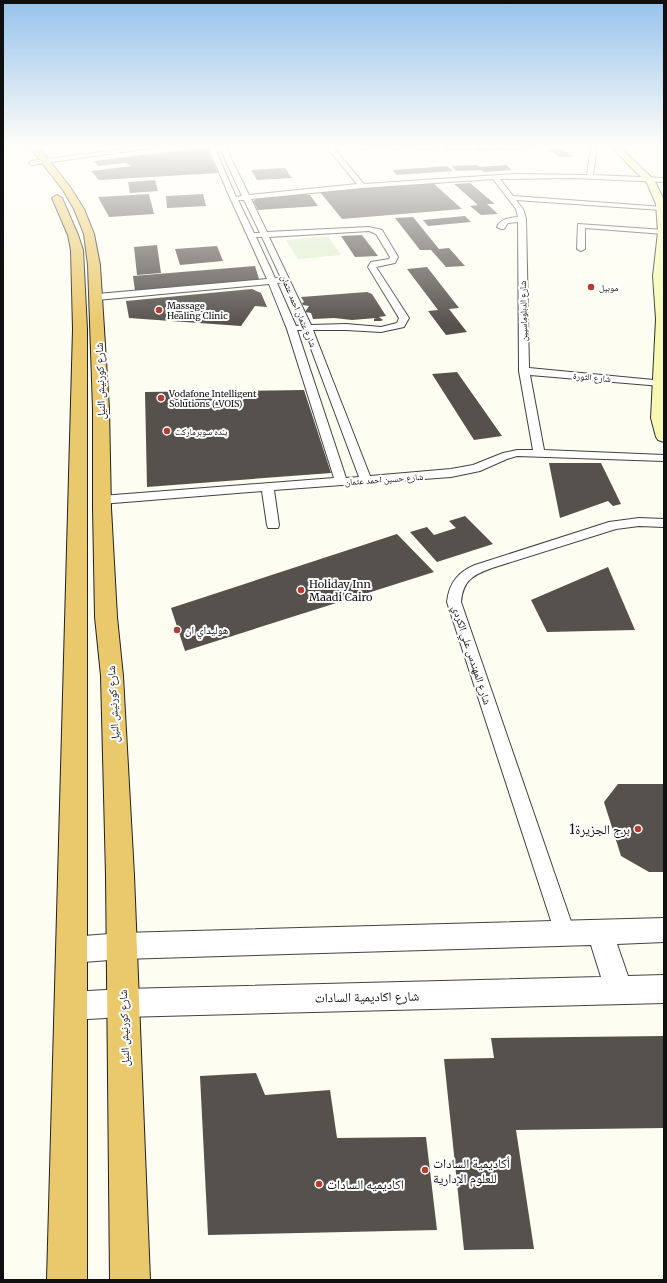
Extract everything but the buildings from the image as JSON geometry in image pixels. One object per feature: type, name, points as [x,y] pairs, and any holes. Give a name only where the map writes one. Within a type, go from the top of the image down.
[{"type":"highway","name":"شارع كورنيش النيل","points":[[61,206],[71,228],[77,250],[80,329],[67,1280]]},
{"type":"highway","name":"شارع كورنيش النيل","points":[[76,206],[85,221],[93,250],[97,297],[101,409],[101,500],[106,617],[112,676],[122,946],[130,1280]]},
{"type":"main road","points":[[661,208],[664,235],[659,276],[663,319],[659,418],[664,437]]},
{"type":"street","name":"شارع عثمان احمد عثمان","points":[[237,206],[253,236],[292,329],[341,482]]},
{"type":"street","name":"شارع عثمان احمد عثمان","points":[[251,206],[308,328],[366,480]]},
{"type":"street","name":"شارع الدبلوماسيين","points":[[516,206],[522,219],[524,371],[539,453]]},
{"type":"street","points":[[629,206],[661,208]]},
{"type":"street","points":[[502,227],[502,224],[506,221],[522,219]]},
{"type":"street","points":[[581,249],[581,226],[664,235]]},
{"type":"street","points":[[253,236],[360,228],[369,229],[379,232],[394,257],[392,261],[374,264],[372,268],[404,318],[401,325],[381,330],[340,327],[292,329]]},
{"type":"street","points":[[97,297],[286,280]]},
{"type":"street","name":"شارع الثورة","points":[[524,371],[660,383]]},
{"type":"street","points":[[313,392],[332,391]]},
{"type":"street","name":"شارع حسين احمد عثمان","points":[[101,500],[451,473],[476,468],[510,454],[539,453],[664,458]]},
{"type":"street","points":[[267,487],[273,525]]},
{"type":"street","name":"شارع المهندس علي الكردي","points":[[565,933],[454,602],[455,592],[458,583],[475,569],[614,525],[639,522],[664,522]]},
{"type":"street","points":[[71,950],[122,946],[664,930]]},
{"type":"street","points":[[600,932],[619,991]]},
{"type":"street","name":"شارع اكاديمية السادات","points":[[70,1006],[123,1003],[664,989]]},
{"type":"green space","points":[[328,236],[341,255],[298,259],[286,240]]},
{"type":"place","name":"موبيل","points":[[591,287]]},
{"type":"place","name":"Massage Healing Clinic","points":[[159,310]]},
{"type":"place","name":"Vodafone Intelligent Solutions (_VOIS)","points":[[161,398]]},
{"type":"place","name":"بنده سوبرماركت","points":[[167,431]]},
{"type":"place","name":"Holiday Inn Maadi Cairo","points":[[301,590]]},
{"type":"place","name":"هوليداي ان","points":[[177,630]]},
{"type":"place","name":"برج الجزيرة1","points":[[638,829]]},
{"type":"place","name":"أكاديمية السادات للعلوم الإدارية","points":[[425,1170]]},
{"type":"place","name":"اكاديميه السادات","points":[[319,1184]]}]
